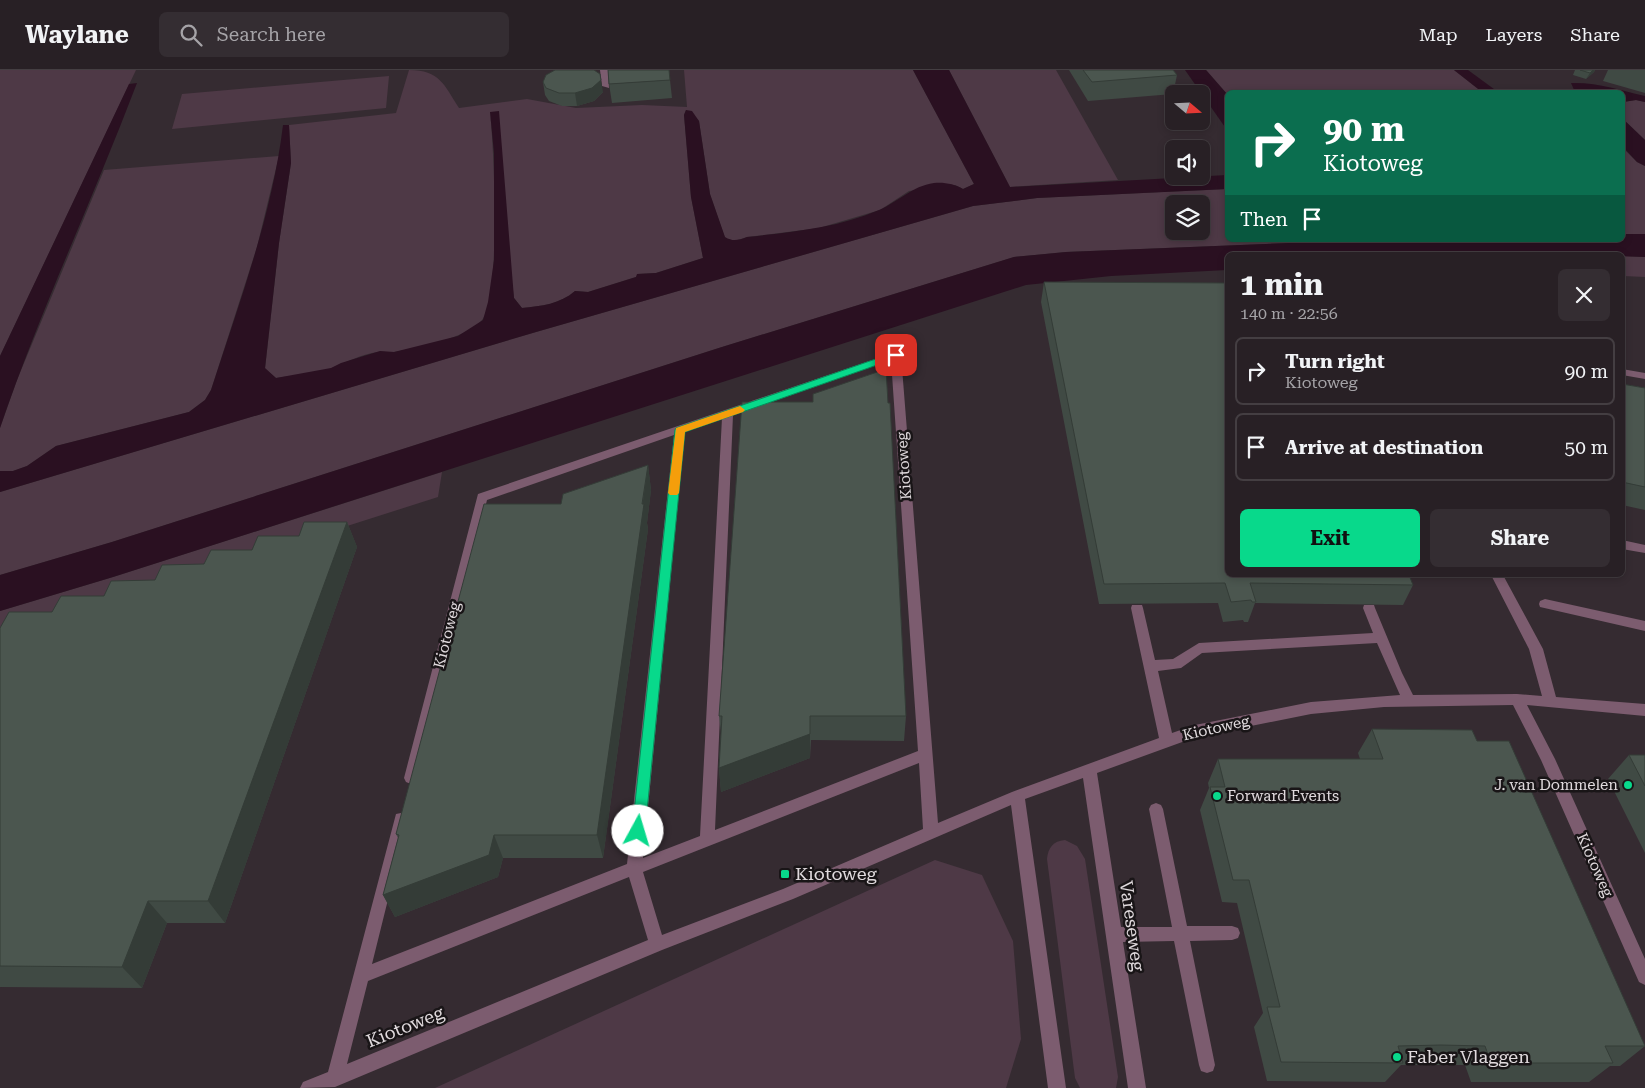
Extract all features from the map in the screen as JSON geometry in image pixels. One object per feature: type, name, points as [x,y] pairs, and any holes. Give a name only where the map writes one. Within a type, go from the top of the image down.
[{"type":"street","points":[[604,70],[606,86]]},
{"type":"street","name":"Kiotoweg","points":[[335,1078],[482,498],[896,355],[931,831]]},
{"type":"street","points":[[1625,373],[1645,376]]},
{"type":"street","points":[[707,840],[728,414]]},
{"type":"street","points":[[657,944],[634,869],[680,430]]},
{"type":"street","points":[[1625,545],[1645,549]]},
{"type":"street","points":[[1498,577],[1536,649],[1550,700]]},
{"type":"street","points":[[1545,604],[1645,626]]},
{"type":"street","points":[[1137,608],[1167,742]]},
{"type":"street","points":[[1369,608],[1394,673],[1409,700]]},
{"type":"street","points":[[1149,666],[1176,664],[1199,648],[1381,638]]},
{"type":"street","name":"Kiotoweg","points":[[1518,699],[1548,759],[1645,977]]},
{"type":"street","name":"Kiotoweg","points":[[310,1088],[657,944],[788,894],[1016,796],[1195,731],[1311,708],[1409,700],[1550,700],[1645,710]]},
{"type":"street","points":[[361,976],[926,754]]},
{"type":"street","name":"Vareseweg","points":[[1089,770],[1137,1088]]},
{"type":"street","points":[[1016,796],[1057,1088]]},
{"type":"street","points":[[1156,809],[1207,1065]]},
{"type":"street","points":[[1114,934],[1232,933]]},
{"type":"shaded area","points":[[0,70],[136,70],[0,356]]},
{"type":"shaded area","points":[[409,70],[428,73],[440,80],[459,108],[527,99],[576,108],[642,105],[687,107],[684,70],[913,70],[974,184],[963,189],[955,185],[909,191],[880,210],[819,228],[731,240],[725,238],[710,194],[699,121],[686,110],[684,115],[691,197],[703,258],[656,273],[638,274],[636,277],[588,292],[575,291],[563,299],[550,304],[522,308],[514,298],[490,112],[495,220],[494,253],[488,306],[482,320],[465,332],[441,341],[394,352],[380,352],[360,356],[319,372],[276,378],[265,369],[279,243],[291,163],[289,125],[396,113]]},
{"type":"shaded area","points":[[913,70],[949,70],[1010,187],[1165,178],[1165,185],[1210,185],[1210,176],[1225,175],[1225,189],[1037,198],[973,206],[536,332],[0,492],[0,471],[13,471],[27,466],[56,446],[189,412],[205,400],[211,390],[263,226],[278,159],[283,125],[289,125],[291,163],[279,243],[265,368],[276,378],[331,368],[380,351],[394,352],[458,336],[483,320],[488,302],[494,260],[494,153],[490,112],[499,111],[514,298],[522,308],[550,304],[563,299],[575,291],[588,292],[636,277],[637,274],[656,273],[703,258],[691,197],[684,115],[686,110],[692,111],[699,121],[710,194],[725,237],[731,240],[814,228],[847,221],[879,210],[919,187],[934,183],[945,183],[963,189],[974,184]]},
{"type":"shaded area","points":[[949,70],[1056,70],[1118,180],[1010,187]]},
{"type":"shaded area","points":[[1185,70],[1206,70],[1225,92],[1225,127],[1210,106],[1210,85],[1196,85]]},
{"type":"shaded area","points":[[1206,70],[1454,70],[1479,90],[1225,90],[1225,92]]},
{"type":"shaded area","points":[[1454,70],[1468,70],[1495,90],[1479,90]]},
{"type":"shaded area","points":[[389,76],[386,108],[172,129],[182,94]]},
{"type":"shaded area","points":[[137,83],[49,298],[0,428],[0,356],[129,84]]},
{"type":"shaded area","points":[[1571,83],[1599,85],[1621,90],[1574,90]]},
{"type":"shaded area","points":[[1625,91],[1645,96],[1645,102],[1636,100],[1625,102]]},
{"type":"shaded area","points":[[1636,100],[1645,102],[1645,140],[1625,121],[1625,102]]},
{"type":"shaded area","points":[[1625,121],[1645,140],[1645,166],[1637,162],[1625,149]]},
{"type":"shaded area","points":[[1625,150],[1637,162],[1645,166],[1645,234],[1625,234]]},
{"type":"shaded area","points":[[279,156],[257,247],[211,390],[205,400],[189,412],[56,446],[27,466],[13,471],[0,471],[0,428],[17,380],[104,170]]},
{"type":"shaded area","points":[[1225,189],[1225,242],[1317,242],[1066,252],[1014,257],[722,347],[112,542],[0,575],[0,492],[536,332],[973,206],[1037,198]]},
{"type":"shaded area","points":[[1625,234],[1645,234],[1645,257],[1625,256],[1625,252],[1225,252],[1225,270],[1111,276],[1026,285],[113,577],[0,611],[0,575],[112,542],[722,347],[1014,257],[1066,252],[1317,242],[1625,242]]},
{"type":"shaded area","points":[[1625,256],[1645,257],[1645,277],[1625,276]]},
{"type":"shaded area","points":[[442,472],[438,497],[0,637],[0,611]]},
{"type":"shaded area","points":[[1065,840],[1077,846],[1085,859],[1118,1077],[1116,1088],[1080,1088],[1075,1078],[1047,859],[1052,846],[1057,842]]},
{"type":"shaded area","points":[[935,860],[982,875],[1013,941],[1021,1039],[1006,1088],[435,1088]]},
{"type":"building","points":[[555,70],[594,70],[600,74],[601,80],[592,88],[575,93],[559,93],[546,88],[543,82],[546,75]]},
{"type":"building","points":[[608,70],[669,70],[670,80],[609,84]]},
{"type":"building","points":[[1083,70],[1173,70],[1177,75],[1092,82]]},
{"type":"building","points":[[1580,70],[1593,70],[1590,73]]},
{"type":"building","points":[[1044,282],[1225,283],[1225,577],[1410,577],[1413,585],[1250,583],[1256,602],[1251,600],[1231,602],[1225,583],[1104,584]]},
{"type":"building","points":[[886,369],[888,403],[890,403],[906,716],[810,716],[810,734],[719,768],[722,716],[719,716],[742,402],[813,402],[813,394]]},
{"type":"building","points":[[1625,385],[1645,388],[1645,487],[1625,483]]},
{"type":"building","points":[[648,465],[597,835],[494,835],[489,855],[383,895],[399,835],[396,834],[484,504],[561,504],[563,494]]},
{"type":"building","points":[[304,522],[347,522],[208,901],[148,901],[122,967],[0,966],[0,628],[9,612],[52,612],[61,596],[104,596],[111,581],[155,580],[162,565],[204,564],[211,550],[252,550],[258,536],[299,536]]},
{"type":"building","points":[[1372,729],[1472,730],[1477,741],[1509,741],[1645,1046],[1605,1046],[1613,1063],[1491,1063],[1485,1046],[1441,1045],[1398,1046],[1403,1063],[1281,1062],[1267,1007],[1280,1007],[1249,880],[1233,880],[1210,787],[1225,787],[1218,759],[1383,759]]},
{"type":"building","points":[[1629,755],[1645,755],[1645,786]]},
{"type":"slow traffic","points":[[673,493],[680,430],[740,410]]},
{"type":"place","name":"J. van Dommelen","points":[[1628,785]]},
{"type":"place","name":"Forward Events","points":[[1217,796]]},
{"type":"place","name":"Kiotoweg","points":[[785,874]]},
{"type":"place","name":"Faber Vlaggen","points":[[1397,1057]]},
{"type":"route","points":[[638,831],[680,430],[896,355]]}]
